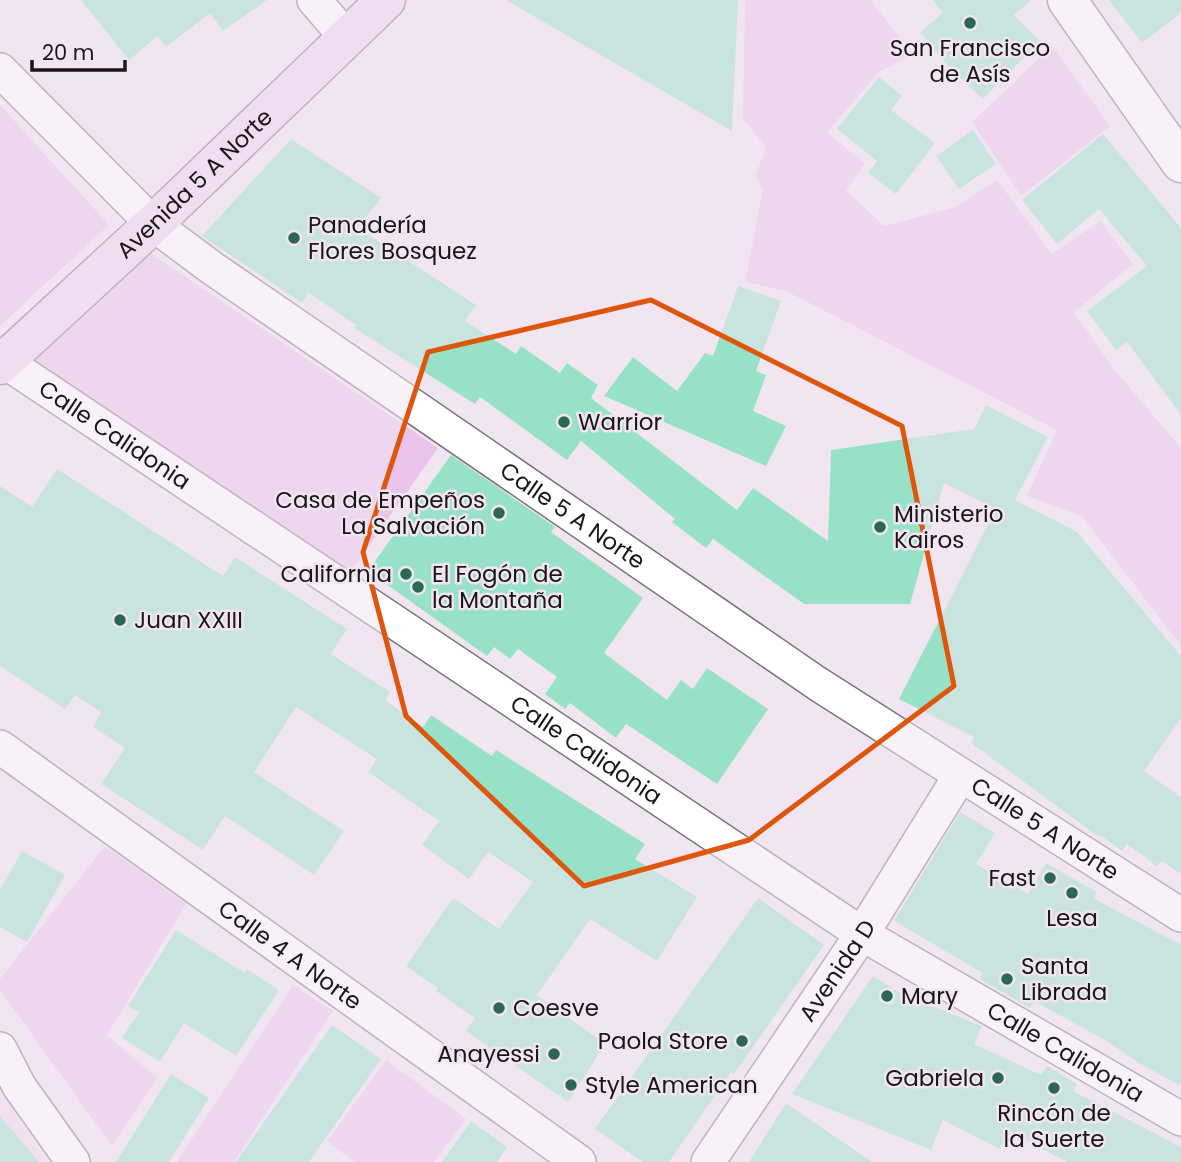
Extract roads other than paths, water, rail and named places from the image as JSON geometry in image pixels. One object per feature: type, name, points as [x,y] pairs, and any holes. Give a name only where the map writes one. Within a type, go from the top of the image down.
[{"type":"main road","name":"Avenida 5 A Norte","points":[[2,363],[153,224],[386,0]]},
{"type":"street","points":[[314,0],[346,37]]},
{"type":"street","points":[[1067,0],[1181,163]]},
{"type":"street","name":"Calle 5 A Norte","points":[[0,70],[153,224],[224,276],[818,684],[1181,915]]},
{"type":"street","name":"Calle Calidonia","points":[[2,363],[862,934],[1181,1119]]},
{"type":"street","name":"Calle 4 A Norte","points":[[0,747],[579,1162]]},
{"type":"street","name":"Avenida D","points":[[708,1162],[862,934],[960,776]]},
{"type":"street","points":[[0,1049],[19,1086],[73,1162]]},
{"type":"place","name":"San Francisco de Asís","points":[[970,23]]},
{"type":"place","name":"Panadería Flores Bosquez","points":[[294,238]]},
{"type":"place","name":"Warrior","points":[[564,422]]},
{"type":"place","name":"Casa de Empeños La Salvación","points":[[499,513]]},
{"type":"place","name":"Ministerio Kairos","points":[[880,527]]},
{"type":"place","name":"California","points":[[406,574]]},
{"type":"place","name":"El Fogón de la Montaña","points":[[418,587]]},
{"type":"place","name":"Juan XXIII","points":[[120,620]]},
{"type":"place","name":"Fast","points":[[1050,878]]},
{"type":"place","name":"Lesa","points":[[1072,893]]},
{"type":"place","name":"Santa Librada","points":[[1007,979]]},
{"type":"place","name":"Mary","points":[[887,996]]},
{"type":"place","name":"Coesve","points":[[499,1008]]},
{"type":"place","name":"Paola Store","points":[[742,1041]]},
{"type":"place","name":"Anayessi","points":[[554,1054]]},
{"type":"place","name":"Gabriela","points":[[998,1078]]},
{"type":"place","name":"Style American","points":[[571,1085]]},
{"type":"place","name":"Rincón de la Suerte","points":[[1054,1088]]}]
